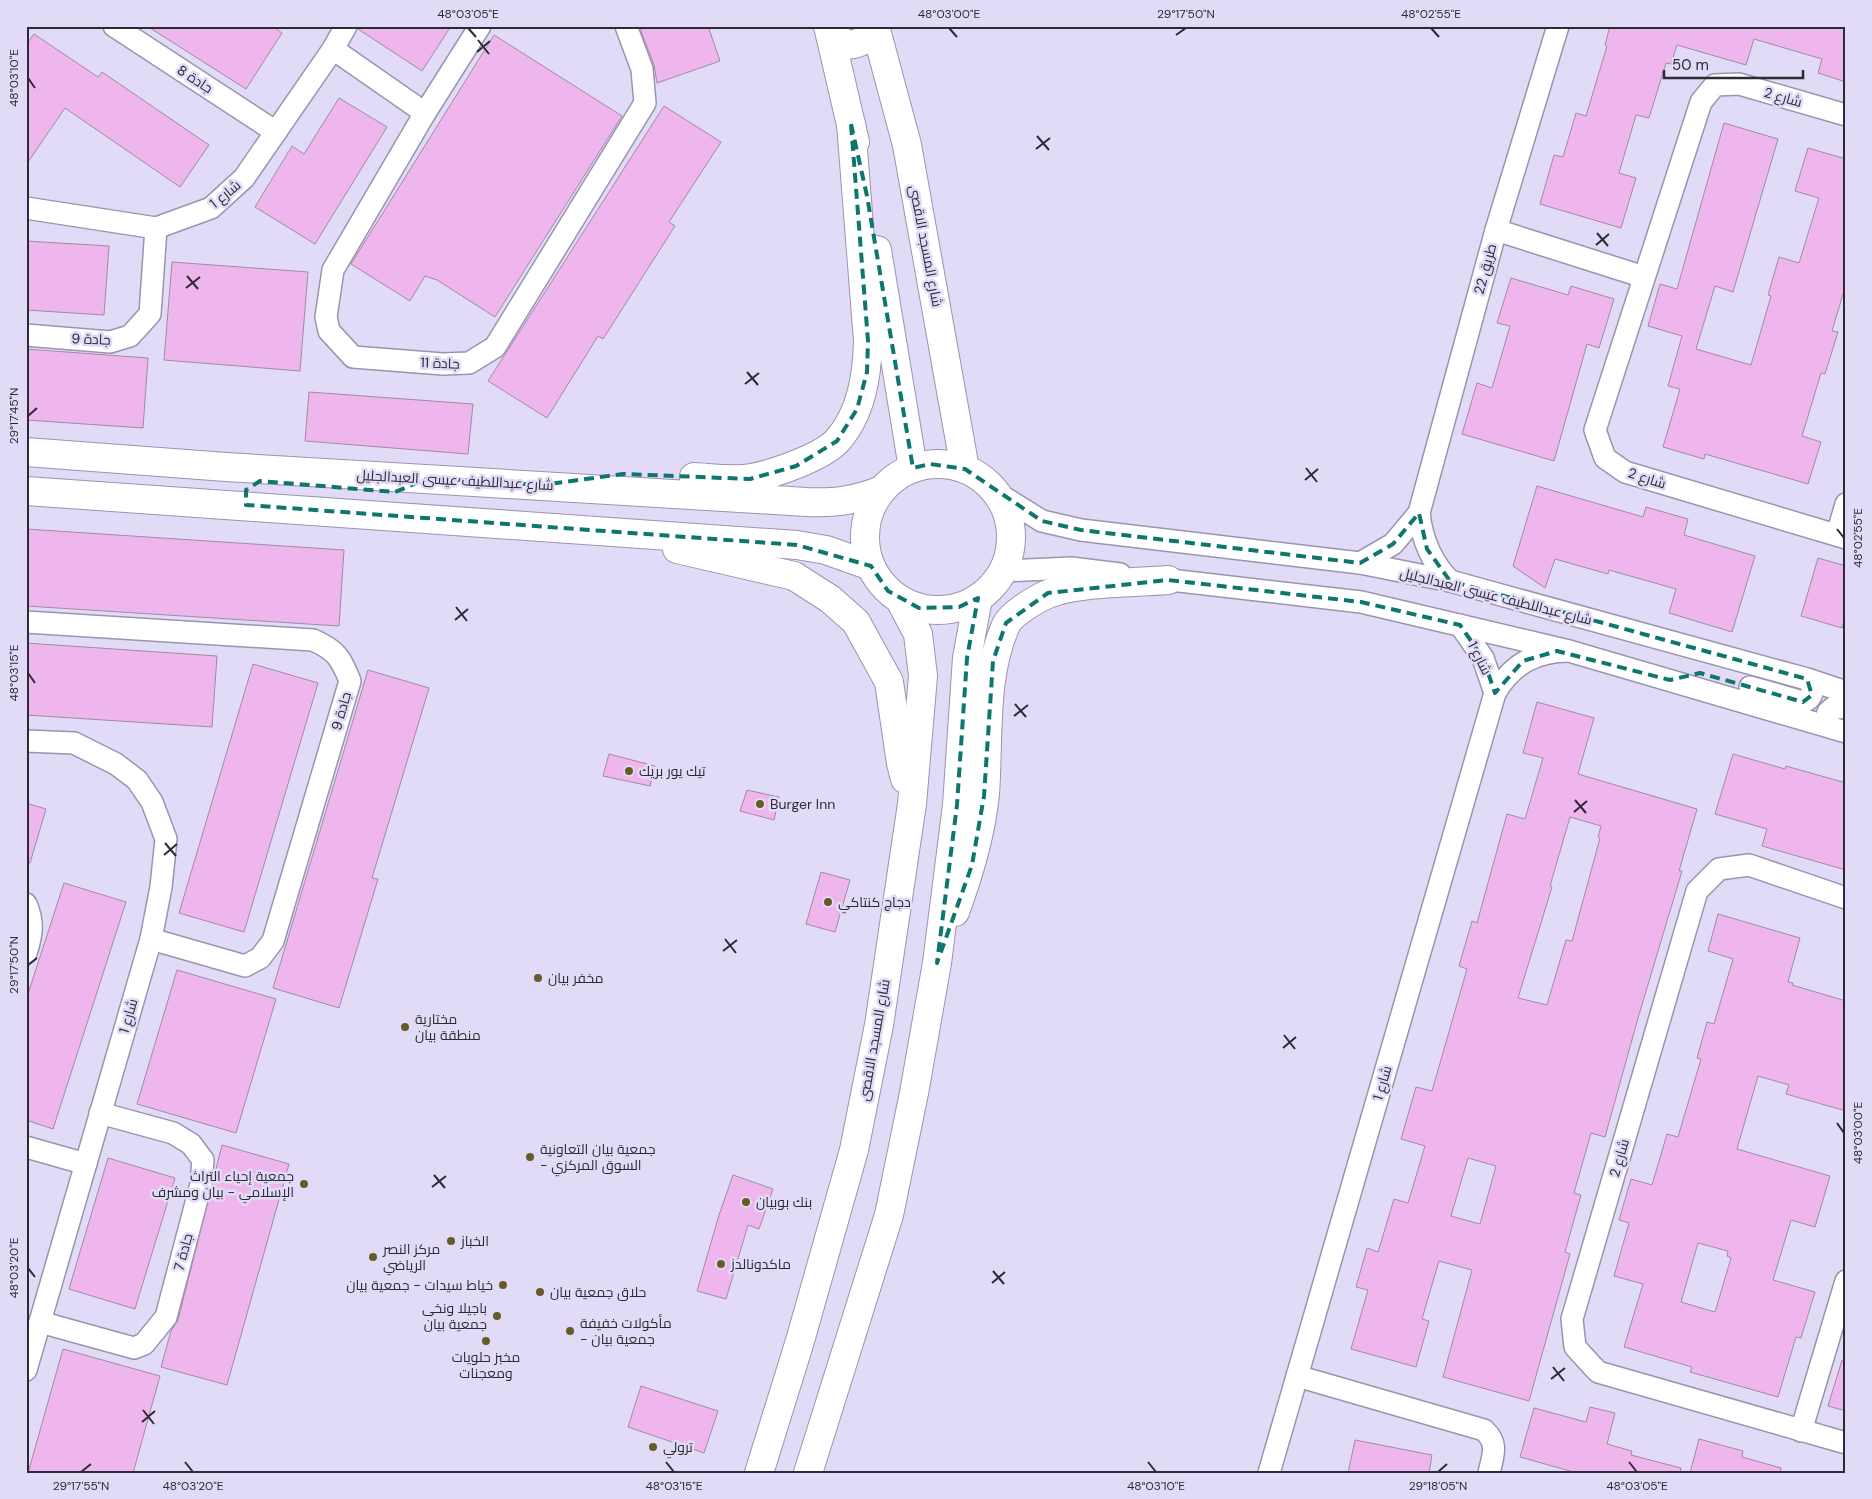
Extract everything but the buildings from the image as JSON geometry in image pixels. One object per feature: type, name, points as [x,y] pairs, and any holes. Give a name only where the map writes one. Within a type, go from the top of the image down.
[{"type":"main road","points":[[828,26],[844,45],[855,45],[864,40],[874,26]]},
{"type":"main road","points":[[828,26],[869,206],[913,468]]},
{"type":"main road","name":"شارع المسجد الاقصى","points":[[874,26],[907,145],[965,469]]},
{"type":"main road","points":[[542,485],[623,474],[750,478],[796,466],[837,441],[857,409],[867,372],[868,357],[851,124]]},
{"type":"main road","name":"شارع عبداللطيف عيسى العبدالجليل","points":[[26,452],[226,467],[806,502],[842,503],[858,500],[882,490]]},
{"type":"main road","points":[[939,464],[965,469],[983,479],[997,493],[1007,511],[1011,531],[1010,551],[1003,571],[993,586],[978,598],[959,607],[939,610],[919,608],[900,600],[888,591],[871,566],[865,540],[869,514],[882,490],[896,477],[913,468],[939,464]]},
{"type":"main road","points":[[26,477],[61,476],[213,485],[222,479],[226,467]]},
{"type":"main road","points":[[246,505],[246,490],[260,481],[395,492],[406,490],[430,478]]},
{"type":"main road","points":[[26,491],[623,531],[797,545],[826,550],[871,566]]},
{"type":"main road","points":[[623,531],[673,548],[794,576],[830,599],[856,622],[889,682],[900,763],[912,804]]},
{"type":"main road","points":[[937,963],[972,865],[984,796],[993,661],[1006,623],[1028,604],[1048,594],[1077,588],[1168,580]]},
{"type":"main road","points":[[808,1473],[889,1215],[914,1093],[937,963],[957,805],[967,658],[978,598]]},
{"type":"main road","name":"شارع المسجد الاقصى","points":[[760,1473],[800,1341],[854,1150],[879,1025],[912,804],[923,676],[918,634],[900,600]]},
{"type":"street","name":"جادة 8","points":[[114,26],[276,132]]},
{"type":"street","name":"شارع 1","points":[[26,208],[156,228],[211,208],[244,178],[333,49],[346,26]]},
{"type":"street","name":"جادة 11","points":[[480,26],[425,113],[333,270],[326,317],[329,331],[353,358],[470,364],[495,348],[645,103],[642,69],[626,26]]},
{"type":"street","name":"طريق 22","points":[[1360,564],[1394,544],[1419,514],[1496,230],[1558,26]]},
{"type":"street","points":[[333,49],[425,113]]},
{"type":"street","name":"شارع 2","points":[[1841,536],[1625,472],[1605,458],[1595,430],[1701,102],[1714,85],[1739,84],[1846,115]]},
{"type":"street","name":"جادة 9","points":[[26,335],[110,342],[130,336],[150,314],[156,228]]},
{"type":"street","points":[[1496,230],[1644,277]]},
{"type":"street","name":"شارع عبداللطيف عيسى العبدالجليل","points":[[997,493],[1042,521],[1081,530],[1360,564],[1450,582],[1807,678],[1846,692]]},
{"type":"street","points":[[1841,536],[1846,504]]},
{"type":"street","name":"طريق 22","points":[[1419,514],[1427,549],[1441,572],[1450,582]]},
{"type":"street","points":[[1003,571],[1071,568],[1361,602],[1569,651],[1839,730]]},
{"type":"street","name":"جادة 9","points":[[26,622],[314,640],[331,648],[343,663],[350,681],[273,941],[260,958],[245,966],[150,938]]},
{"type":"street","name":"شارع 1","points":[[1460,625],[1483,658],[1495,693]]},
{"type":"street","name":"شارع 1","points":[[1269,1473],[1495,693],[1506,676],[1523,661],[1545,653],[1569,651]]},
{"type":"street","points":[[1670,680],[1684,674],[1700,673],[1803,702],[1810,698],[1813,692],[1812,684],[1807,678]]},
{"type":"street","points":[[1839,730],[1826,720],[1828,712],[1834,707],[1846,708]]},
{"type":"street","name":"شارع 1","points":[[26,741],[74,743],[116,764],[138,780],[152,802],[166,840],[162,887],[150,938],[27,1364]]},
{"type":"street","name":"شارع 2","points":[[1846,898],[1749,865],[1719,868],[1698,891],[1572,1319],[1575,1347],[1598,1372],[1846,1443]]},
{"type":"street","points":[[26,904],[32,918],[32,930],[26,953]]},
{"type":"street","name":"جادة 7","points":[[40,1322],[134,1348],[144,1344],[166,1317],[201,1184],[203,1160],[191,1144],[173,1133],[100,1113]]},
{"type":"street","points":[[26,1147],[86,1164]]},
{"type":"street","points":[[1800,1430],[1846,1281]]},
{"type":"street","points":[[1297,1376],[1484,1430],[1493,1438],[1494,1450],[1489,1473]]},
{"type":"highlighted area","points":[[851,124],[867,196],[913,468],[930,464],[965,469],[1042,521],[1081,530],[1360,563],[1393,544],[1419,513],[1427,549],[1450,581],[1807,679],[1812,695],[1803,702],[1700,673],[1670,680],[1557,651],[1523,661],[1495,693],[1483,658],[1460,625],[1361,602],[1168,580],[1048,593],[1006,623],[993,661],[984,796],[972,865],[937,963],[957,805],[967,658],[978,598],[959,607],[919,608],[888,591],[871,566],[797,545],[246,505],[246,490],[260,481],[395,492],[429,478],[542,485],[623,474],[750,479],[796,466],[837,441],[857,409],[867,372],[868,341]]},
{"type":"place","name":"تيك يور بريك","points":[[629,771]]},
{"type":"place","name":"Burger Inn","points":[[760,804]]},
{"type":"place","name":"دجاج كنتاكي","points":[[828,902]]},
{"type":"place","name":"مخفر بيان","points":[[538,978]]},
{"type":"place","name":"مختارية منطقة بيان","points":[[405,1027]]},
{"type":"place","name":"جمعية بيان التعاونية - السوق المركزي","points":[[530,1157]]},
{"type":"place","name":"جمعية إحياء التراث الإسلامي - بيان ومشرف","points":[[304,1184]]},
{"type":"place","name":"بنك بوبيان","points":[[746,1202]]},
{"type":"place","name":"الخباز","points":[[451,1241]]},
{"type":"place","name":"مركز النصر الرياضي","points":[[373,1257]]},
{"type":"place","name":"ماكدونالدز","points":[[721,1264]]},
{"type":"place","name":"خياط سيدات - جمعية بيان","points":[[503,1285]]},
{"type":"place","name":"حلاق جمعية بيان","points":[[540,1292]]},
{"type":"place","name":"باجيلا ونخي جمعية بيان","points":[[497,1316]]},
{"type":"place","name":"مأكولات خفيفة - جمعية بيان","points":[[570,1331]]},
{"type":"place","name":"مخبز حلويات ومعجنات","points":[[486,1341]]},
{"type":"place","name":"ترولي","points":[[653,1447]]}]
